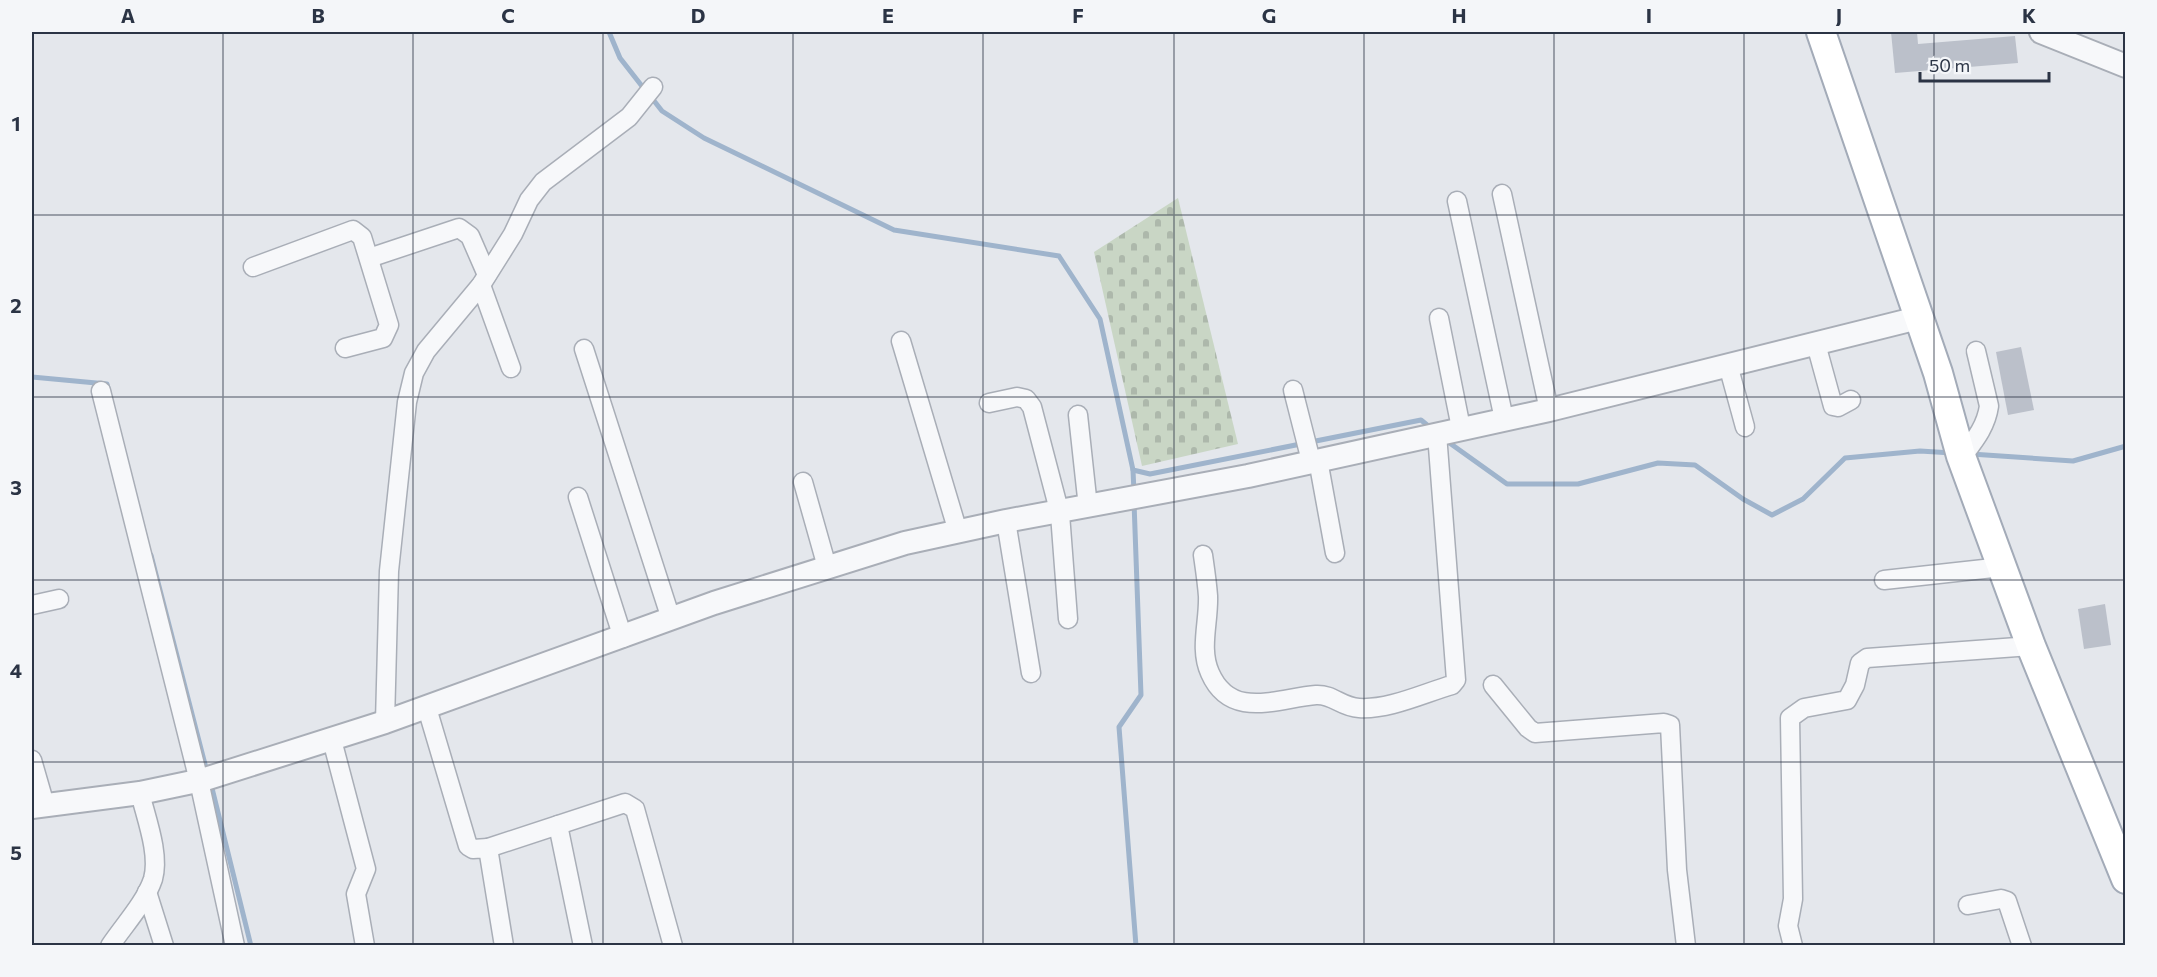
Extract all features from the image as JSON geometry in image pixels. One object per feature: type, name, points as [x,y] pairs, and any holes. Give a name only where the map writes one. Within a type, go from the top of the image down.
[{"type":"main road","points":[[1821,32],[1938,373],[1960,453],[2031,646],[2126,879]]},
{"type":"street","points":[[2041,32],[2126,66]]},
{"type":"street","points":[[385,722],[389,571],[407,402],[414,373],[426,351],[484,280],[530,200],[543,182],[629,117],[652,87]]},
{"type":"street","points":[[1502,194],[1549,410]]},
{"type":"street","points":[[1457,201],[1504,419]]},
{"type":"street","points":[[369,258],[459,228],[470,236],[511,368]]},
{"type":"street","points":[[253,267],[353,230],[362,237],[389,325],[388,332],[383,338],[345,348]]},
{"type":"street","points":[[1203,555],[1208,597],[1204,656],[1211,675],[1241,703],[1259,704],[1328,695],[1343,706],[1362,708],[1452,685],[1456,680],[1448,431],[1439,318]]},
{"type":"street","points":[[32,760],[38,806],[140,793],[206,779],[332,741],[623,638],[670,619],[905,543],[1006,521],[1134,498],[1549,410],[1918,318]]},
{"type":"street","points":[[900,341],[958,532]]},
{"type":"street","points":[[1816,344],[1833,406],[1851,400]]},
{"type":"street","points":[[584,349],[670,619]]},
{"type":"street","points":[[1960,453],[1984,428],[1988,415],[1989,406],[1976,351]]},
{"type":"street","points":[[1728,365],[1746,427]]},
{"type":"street","points":[[1293,390],[1314,460],[1335,553]]},
{"type":"street","points":[[101,392],[206,779],[235,945]]},
{"type":"street","points":[[989,403],[1017,396],[1026,399],[1032,407],[1060,513],[1068,619]]},
{"type":"street","points":[[1078,415],[1088,507]]},
{"type":"street","points":[[803,482],[827,567]]},
{"type":"street","points":[[578,497],[623,638]]},
{"type":"street","points":[[1006,521],[1031,673]]},
{"type":"street","points":[[1884,580],[2002,567]]},
{"type":"street","points":[[32,604],[59,599]]},
{"type":"street","points":[[1793,945],[1788,926],[1793,899],[1790,718],[1804,708],[1847,700],[1855,686],[1860,663],[1867,658],[2031,646]]},
{"type":"street","points":[[1492,685],[1528,728],[1535,733],[1664,723],[1670,725],[1677,870],[1686,945]]},
{"type":"street","points":[[427,708],[468,846],[473,849],[488,848],[625,803],[635,809],[673,945]]},
{"type":"street","points":[[332,741],[366,869],[356,894],[365,945]]},
{"type":"street","points":[[110,945],[147,892],[153,878],[154,861],[140,793]]},
{"type":"street","points":[[558,825],[583,945]]},
{"type":"street","points":[[488,848],[504,945]]},
{"type":"street","points":[[147,892],[164,945]]},
{"type":"street","points":[[1968,905],[2001,899],[2007,901],[2022,945]]},
{"type":"green space","points":[[1178,198],[1238,444],[1142,466],[1094,252]]},
{"type":"building","points":[[1891,32],[1917,32],[1918,44],[2015,36],[2018,63],[1895,73]]},
{"type":"building","points":[[2021,347],[2034,410],[2008,415],[1996,352]]},
{"type":"building","points":[[2105,604],[2111,645],[2084,649],[2078,609]]},
{"type":"waterway","points":[[609,32],[620,58],[645,90]]},
{"type":"waterway","points":[[651,97],[662,111],[704,138],[894,230],[1059,256],[1100,319],[1133,470],[1150,474],[1421,420],[1432,429]]},
{"type":"waterway","points":[[32,377],[107,384],[109,392]]},
{"type":"waterway","points":[[1444,439],[1507,484],[1578,484],[1658,463],[1695,465],[1743,499],[1772,515],[1803,499],[1845,458],[1920,451],[1952,453]]},
{"type":"waterway","points":[[1971,454],[2073,461],[2126,446]]},
{"type":"waterway","points":[[1133,470],[1134,493]]},
{"type":"waterway","points":[[1134,502],[1141,695],[1119,727],[1136,946]]},
{"type":"waterway","points":[[151,555],[207,772]]},
{"type":"waterway","points":[[211,784],[251,946]]}]
